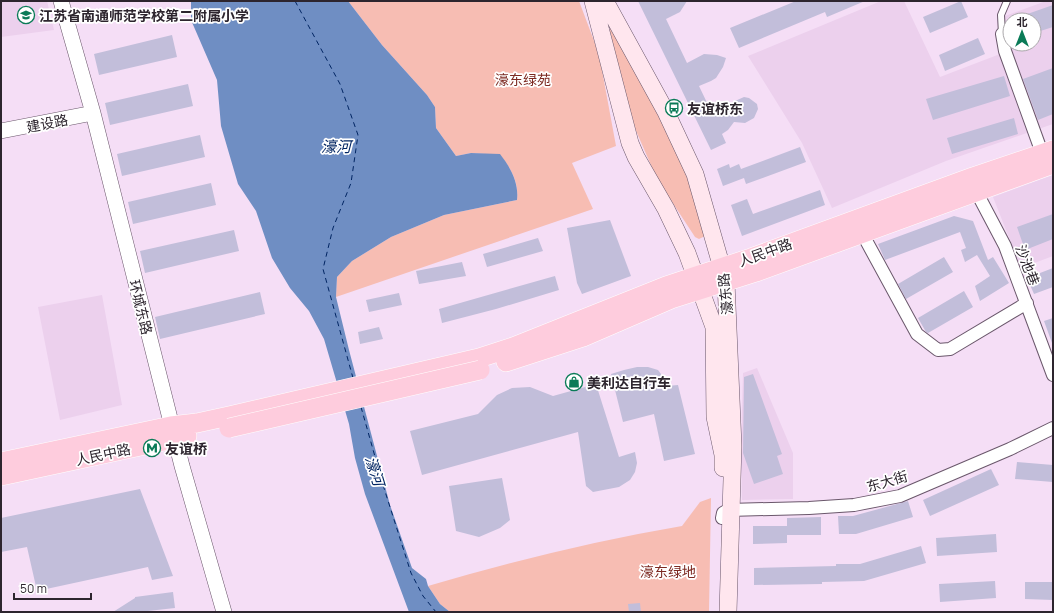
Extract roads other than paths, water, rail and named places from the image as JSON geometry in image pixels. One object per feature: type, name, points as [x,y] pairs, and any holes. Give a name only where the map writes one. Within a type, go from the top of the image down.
[{"type":"main road","name":"濠东路","points":[[592,1],[630,143],[636,157],[669,215],[687,253],[714,327],[715,417],[723,455],[727,514],[728,612]]},
{"type":"main road","name":"濠东路","points":[[605,1],[666,112],[695,174],[724,275],[733,446],[719,612]]},
{"type":"main road","name":"人民中路","points":[[724,275],[973,177],[1049,156]]},
{"type":"main road","name":"人民中路","points":[[1,462],[229,422],[480,364],[583,337],[671,300],[698,283],[862,233],[976,191],[1049,156]]},
{"type":"main road","name":"人民中路","points":[[1,476],[173,433]]},
{"type":"street","name":"环城东路","points":[[61,1],[92,113],[173,433],[224,612]]},
{"type":"street","points":[[1005,52],[1049,156]]},
{"type":"street","name":"建设路","points":[[1,131],[92,113]]},
{"type":"street","name":"沙池巷","points":[[976,191],[1006,246],[1053,375]]},
{"type":"street","points":[[862,233],[917,334],[938,350],[950,349],[1027,303]]},
{"type":"street","name":"东大街","points":[[727,514],[854,505],[900,496],[1010,449],[1053,428]]},
{"type":"lane","points":[[1002,12],[1007,1]]},
{"type":"lane","points":[[1002,13],[1002,34]]},
{"type":"water","name":"濠河","points":[[191,1],[348,1],[382,45],[427,95],[435,107],[436,128],[456,156],[471,153],[500,154],[508,165],[513,176],[517,188],[517,200],[444,215],[391,237],[352,261],[337,277],[336,297],[390,505],[412,568],[426,579],[428,586],[440,604],[450,612],[409,612],[365,494],[355,458],[349,424],[324,339],[309,311],[290,288],[272,258],[256,211],[238,184],[221,126],[217,80],[191,20]]},
{"type":"place","name":"江苏省南通师范学校第二附属小学","points":[[26,15]]},
{"type":"place","name":"友谊桥东","points":[[674,108]]},
{"type":"place","name":"美利达自行车","points":[[574,382]]},
{"type":"place","name":"友谊桥","points":[[152,448]]},
{"type":"park label","name":"濠东绿苑","points":[[523,79]]},
{"type":"park label","name":"濠东绿地","points":[[668,571]]}]
